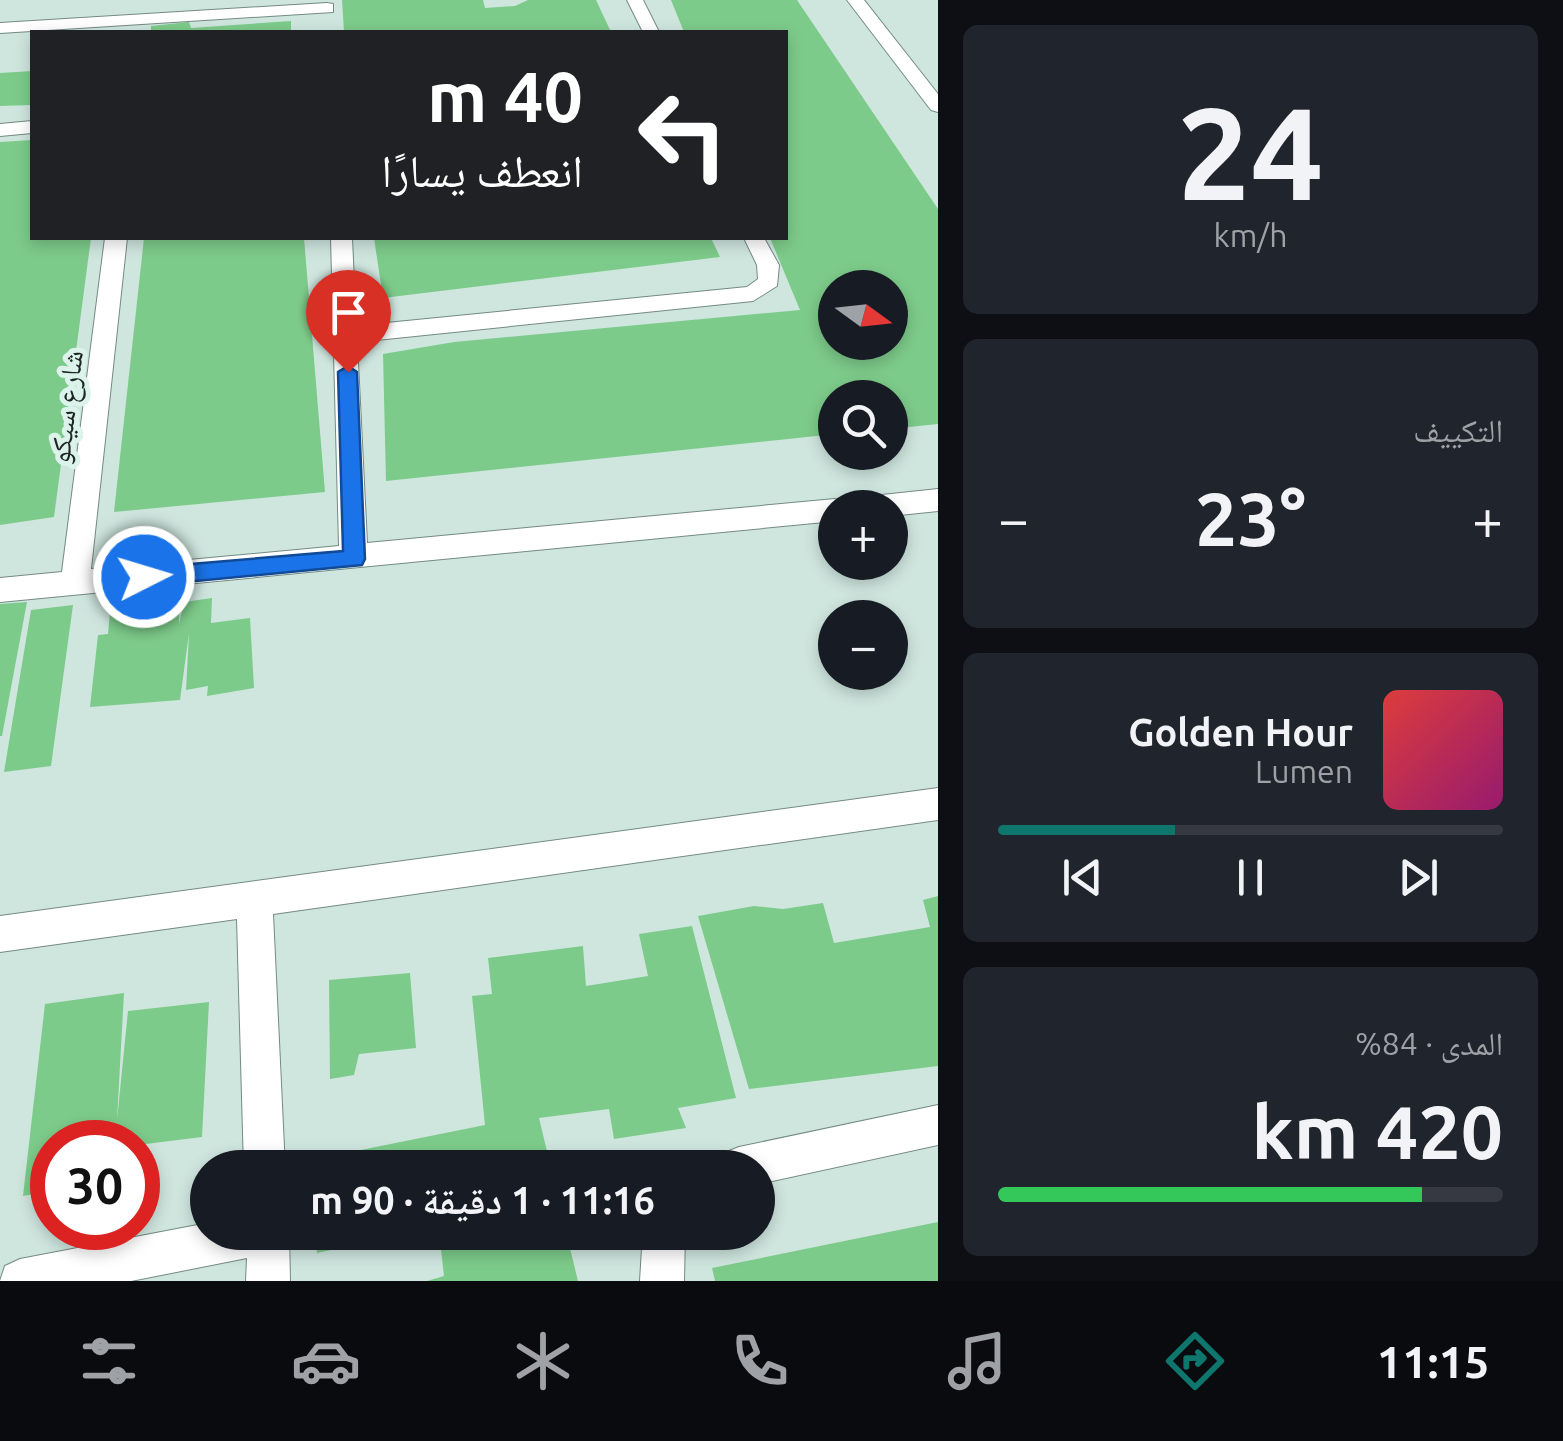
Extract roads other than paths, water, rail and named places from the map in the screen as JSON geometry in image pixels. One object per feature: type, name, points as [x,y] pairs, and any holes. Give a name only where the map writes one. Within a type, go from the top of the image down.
[{"type":"street","points":[[635,0],[650,30]]},
{"type":"street","points":[[856,0],[938,106]]},
{"type":"street","points":[[0,28],[327,4],[328,30]]},
{"type":"street","points":[[0,130],[30,127]]},
{"type":"street","name":"شارع سيكو","points":[[75,583],[116,240]]},
{"type":"street","points":[[340,240],[354,559]]},
{"type":"street","points":[[346,335],[752,294],[768,281],[768,265],[755,240]]},
{"type":"street","points":[[908,503],[938,500]]},
{"type":"street","points":[[0,590],[818,512]]},
{"type":"street","points":[[0,934],[938,804]]},
{"type":"street","points":[[254,898],[264,1150]]},
{"type":"street","points":[[775,1160],[938,1125]]},
{"type":"street","points":[[20,1281],[190,1248]]},
{"type":"street","points":[[268,1250],[268,1281]]},
{"type":"street","points":[[662,1281],[663,1250]]}]
